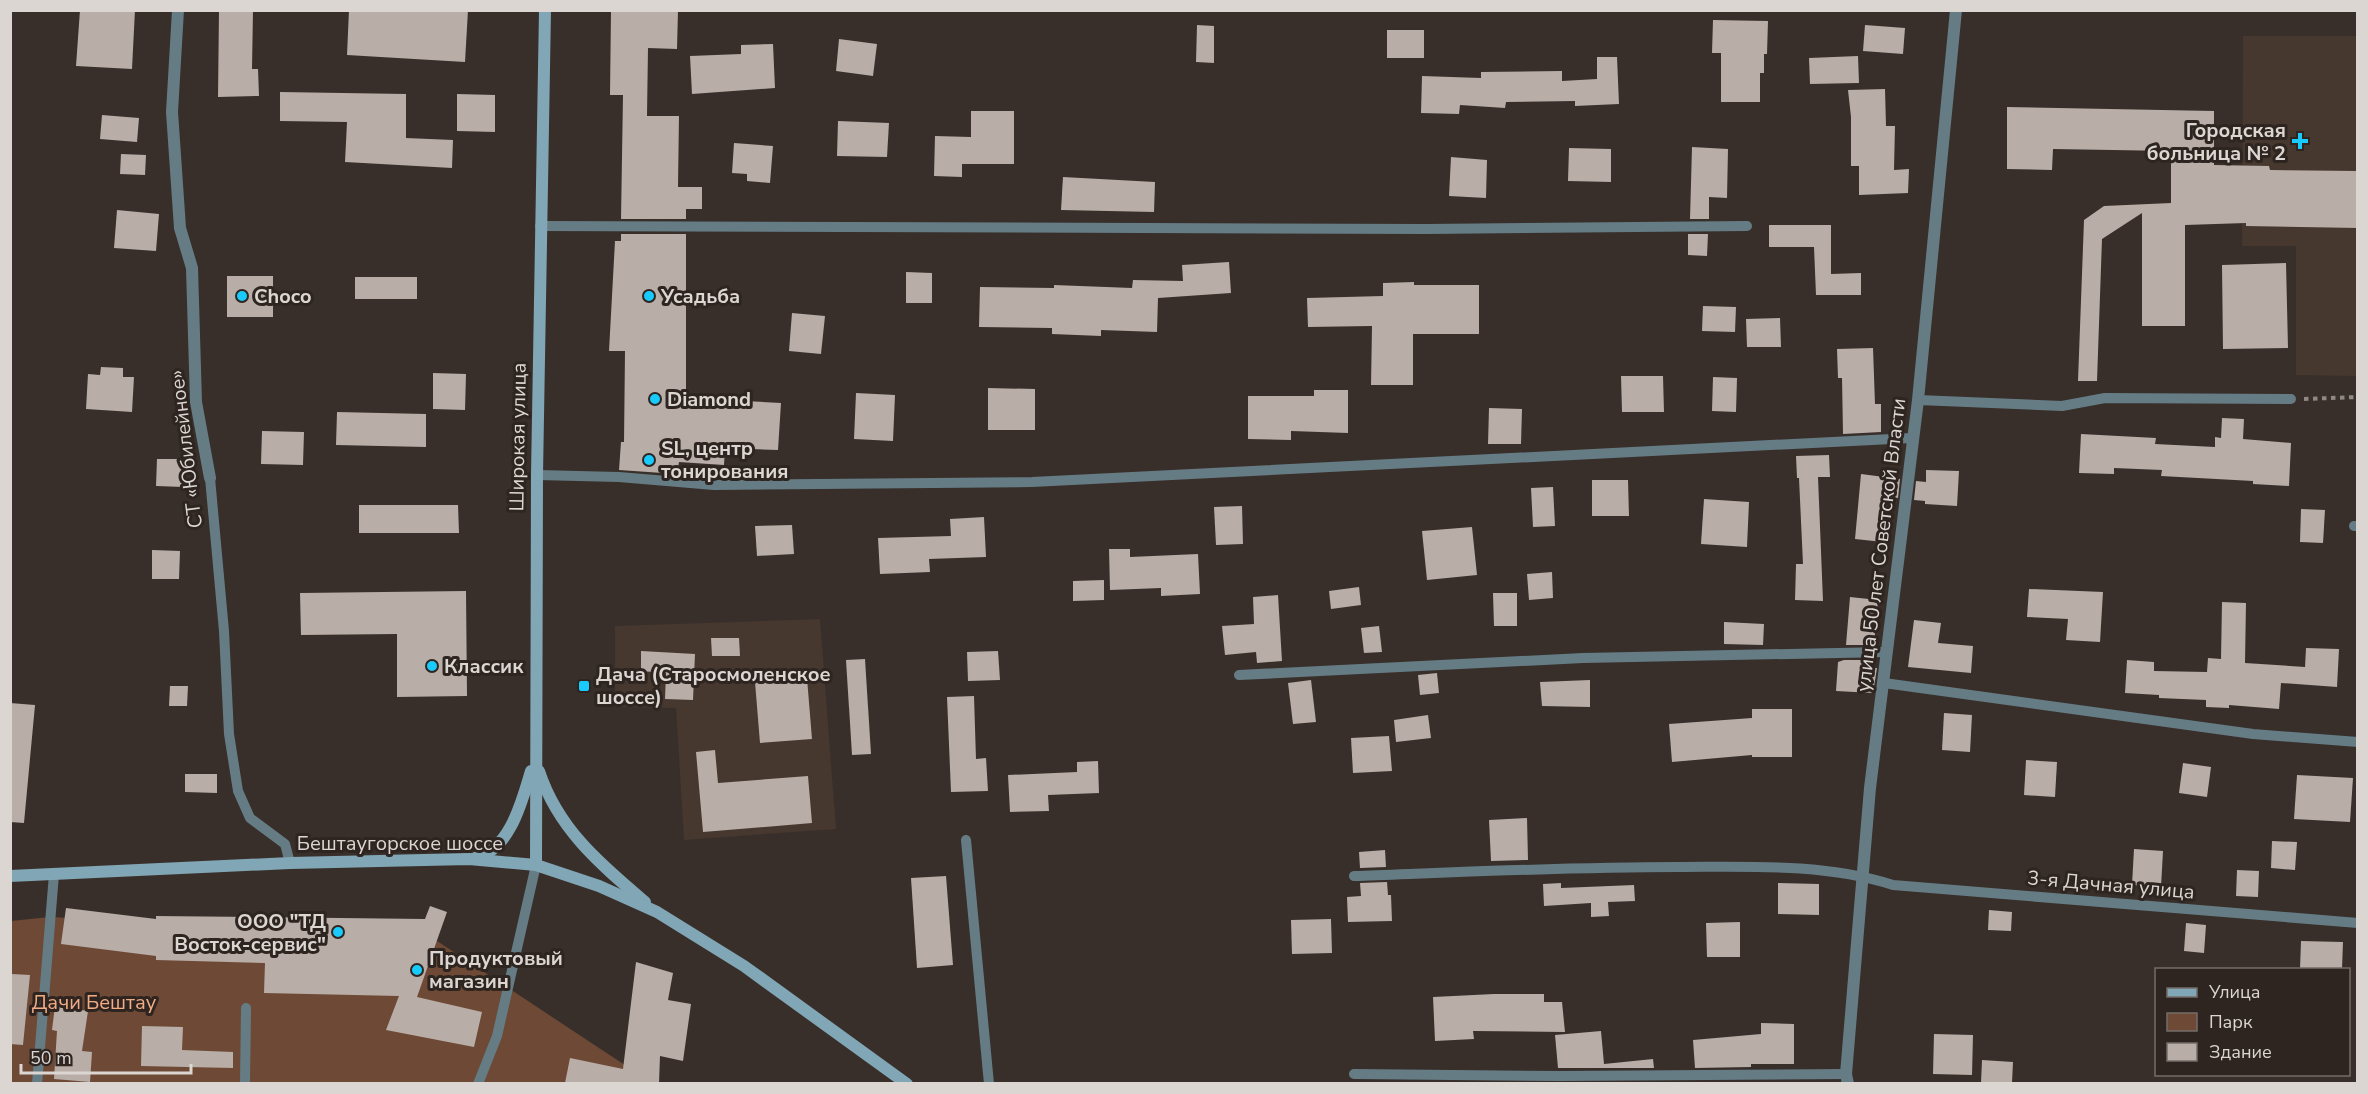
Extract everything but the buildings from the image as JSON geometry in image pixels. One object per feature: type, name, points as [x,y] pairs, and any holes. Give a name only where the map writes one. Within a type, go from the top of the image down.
[{"type":"main road","name":"Широкая улица","points":[[536,865],[537,475],[545,10]]},
{"type":"main road","points":[[469,859],[492,850],[509,829],[521,804],[535,758]]},
{"type":"main road","points":[[535,758],[545,790],[560,817],[595,860],[657,912]]},
{"type":"main road","name":"Бештаугорское шоссе","points":[[10,876],[290,862],[469,859],[536,865],[599,886],[657,912],[744,966],[907,1083]]},
{"type":"street","name":"СТ «Юбилейное»","points":[[178,10],[172,112],[180,228],[192,268],[196,402],[210,478]]},
{"type":"street","name":"улица 50 лет Советской Власти","points":[[1847,1079],[1870,788],[1918,400],[1956,10]]},
{"type":"lane","points":[[540,226],[1426,229],[1747,226]]},
{"type":"lane","points":[[1918,400],[2062,406],[2105,398],[2291,399]]},
{"type":"lane","points":[[537,475],[619,477],[714,485],[1032,482],[1912,438]]},
{"type":"lane","name":"СТ «Юбилейное»","points":[[210,478],[224,630],[229,734],[238,791],[250,818],[285,844],[290,862]]},
{"type":"lane","points":[[1239,675],[1583,658],[1886,652]]},
{"type":"lane","points":[[1884,683],[2253,734],[2358,742]]},
{"type":"lane","points":[[966,840],[989,1083]]},
{"type":"lane","points":[[478,1083],[498,1036],[536,865]]},
{"type":"lane","name":"3-я Дачная улица","points":[[1354,876],[1582,867],[1785,867],[1862,876],[1893,885],[2358,923]]},
{"type":"lane","points":[[37,1083],[54,874]]},
{"type":"lane","points":[[245,1083],[246,1008]]},
{"type":"lane","points":[[1354,1074],[1847,1079]]},
{"type":"path","points":[[2291,399],[2358,397]]},
{"type":"shaded area","name":"Городская больница № 2","points":[[2243,36],[2357,36],[2357,376],[2296,375],[2296,246],[2242,246]]},
{"type":"shaded area","points":[[820,619],[836,829],[684,840],[676,708],[615,707],[615,626]]},
{"type":"green space","name":"Дачи Бештау","points":[[50,917],[428,935],[652,1083],[11,1084],[11,921]]},
{"type":"place","name":"Городская больница № 2","points":[[2300,141]]},
{"type":"place","name":"Choco","points":[[242,296]]},
{"type":"place","name":"Усадьба","points":[[649,296]]},
{"type":"place","name":"Diamond","points":[[655,399]]},
{"type":"place","name":"SL, центр тонирования","points":[[649,460]]},
{"type":"place","name":"Классик","points":[[432,666]]},
{"type":"place","name":"Дача (Старосмоленское шоссе)","points":[[584,686]]},
{"type":"place","name":"ООО \"ТД Восток-сервис\"","points":[[338,932]]},
{"type":"place","name":"Продуктовый магазин","points":[[417,970]]}]
